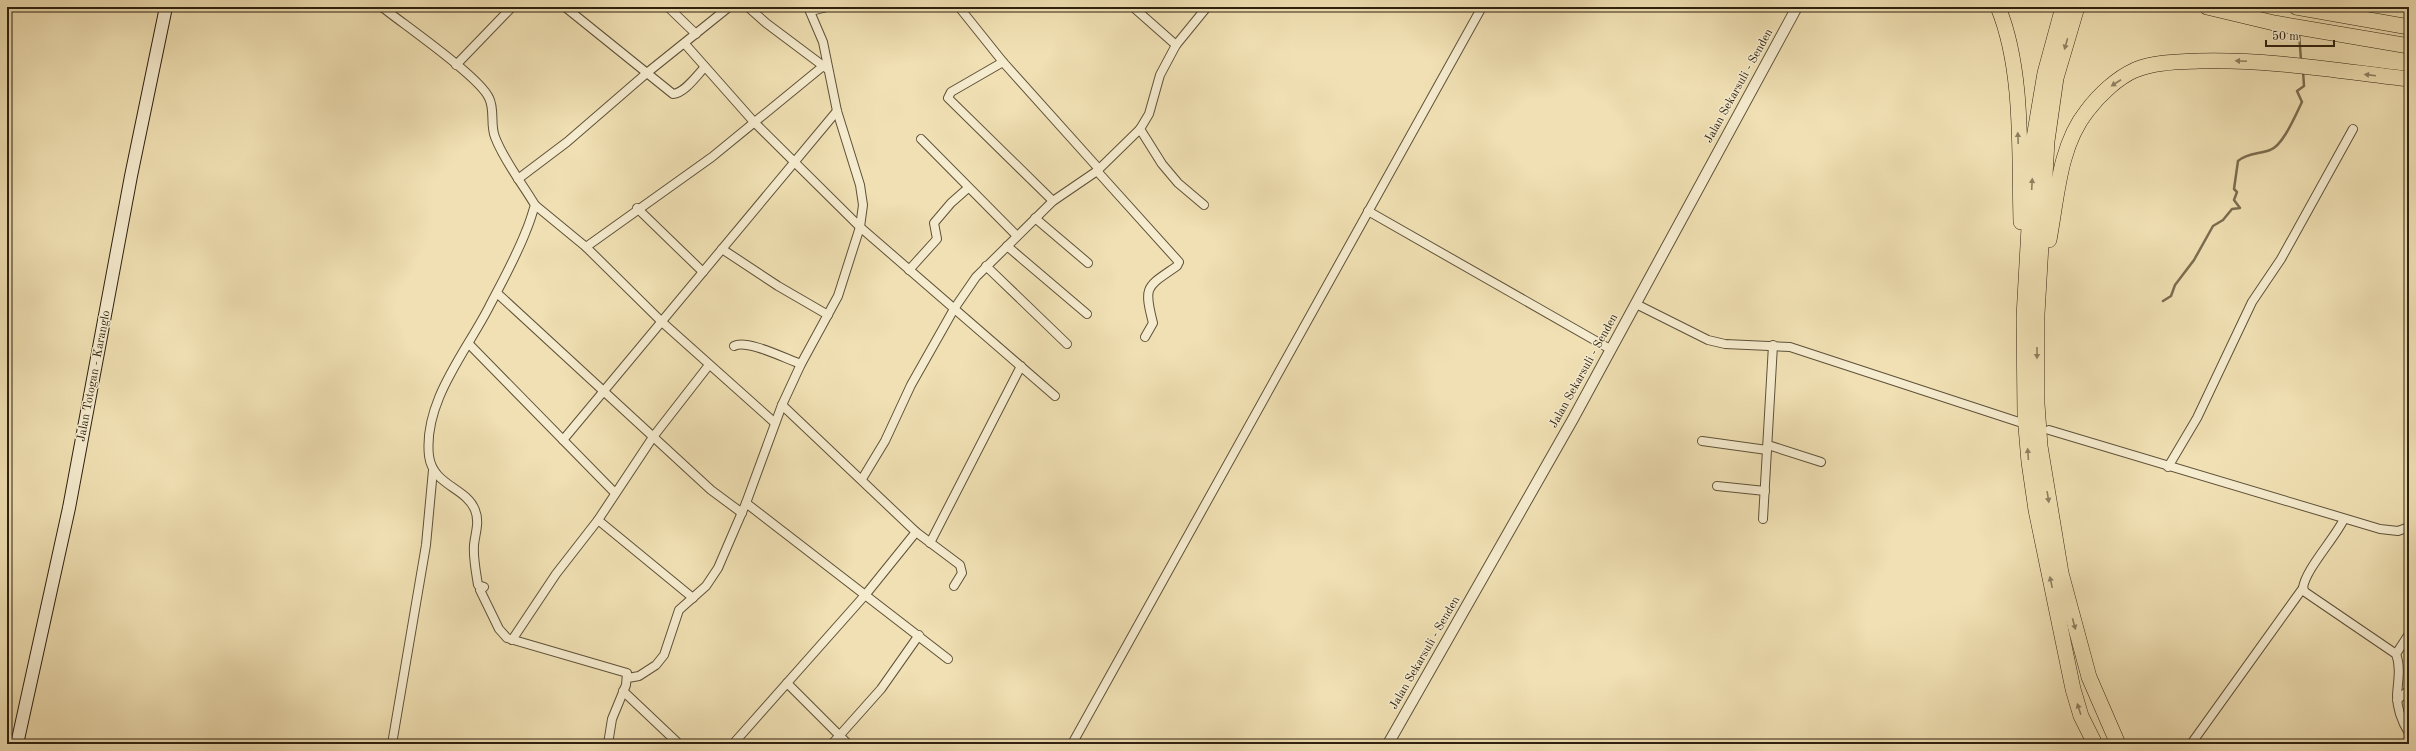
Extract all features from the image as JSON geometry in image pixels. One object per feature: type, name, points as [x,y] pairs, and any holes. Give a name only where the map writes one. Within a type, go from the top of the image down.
[{"type":"highway","points":[[1998,7],[2007,28],[2013,58],[2040,446],[2060,573],[2089,677],[2118,744]]},
{"type":"highway","points":[[2063,7],[2044,73],[2034,138],[2030,315],[2025,415],[2029,462],[2036,510],[2073,689],[2082,716],[2095,744]]},
{"type":"highway","points":[[2030,315],[2047,141],[2056,78],[2077,7]]},
{"type":"highway","points":[[2207,7],[2274,24],[2409,46]]},
{"type":"highway","points":[[2296,7],[2409,28]]},
{"type":"highway","points":[[2030,315],[2062,165],[2072,137],[2086,111],[2110,87],[2135,70],[2164,62],[2224,60],[2258,62],[2409,79]]},
{"type":"main road","name":"Jalan Totogan - Karanglo","points":[[17,744],[69,508],[131,176],[166,7]]},
{"type":"street","points":[[382,7],[456,65],[490,98],[494,136],[518,179],[535,205],[586,247],[662,322],[775,423]]},
{"type":"street","points":[[456,65],[512,7]]},
{"type":"street","points":[[565,7],[609,45],[648,72],[669,91],[676,94],[705,67]]},
{"type":"street","points":[[668,7],[696,34]]},
{"type":"street","points":[[518,179],[566,142],[648,72],[729,7]]},
{"type":"street","points":[[748,7],[825,67]]},
{"type":"street","points":[[628,678],[639,676],[656,665],[664,655],[677,614],[706,586],[718,568],[746,503],[782,405],[801,364],[838,296],[860,227],[863,205],[862,194],[825,67],[823,42],[810,9],[827,7]]},
{"type":"street","points":[[958,7],[1003,62],[1178,262],[1177,266],[1158,277],[1151,285],[1147,304],[1153,323],[1146,337]]},
{"type":"street","points":[[1133,7],[1176,45]]},
{"type":"street","points":[[862,479],[885,441],[911,385],[954,308],[986,266],[1035,218],[1053,201],[1098,170],[1140,129],[1149,114],[1160,76],[1176,45],[1207,7]]},
{"type":"street","points":[[1072,744],[1482,7]]},
{"type":"street","name":"Jalan Sekarsuli - Senden","points":[[1388,744],[1636,304],[1675,227],[1742,109],[1797,7]]},
{"type":"street","points":[[684,44],[754,122],[860,227],[1055,396]]},
{"type":"street","points":[[1003,62],[951,92],[948,98],[1053,201]]},
{"type":"street","points":[[586,247],[638,208],[712,157],[754,122],[825,67]]},
{"type":"street","points":[[564,440],[837,111]]},
{"type":"street","points":[[1140,129],[1162,164],[1174,179],[1204,204]]},
{"type":"street","points":[[2168,467],[2198,418],[2252,302],[2281,259],[2353,129]]},
{"type":"street","points":[[921,139],[1017,236]]},
{"type":"street","points":[[909,270],[937,239],[934,223],[951,202],[968,188]]},
{"type":"street","points":[[392,744],[425,553],[433,470],[429,448],[433,417],[450,379],[497,293],[526,231],[535,205]]},
{"type":"street","points":[[638,208],[703,272]]},
{"type":"street","points":[[1368,211],[1610,349]]},
{"type":"street","points":[[1035,218],[1088,263]]},
{"type":"street","points":[[1007,246],[1087,314]]},
{"type":"street","points":[[722,249],[789,293],[828,315]]},
{"type":"street","points":[[986,266],[1068,344]]},
{"type":"street","points":[[497,293],[711,490],[742,513]]},
{"type":"street","points":[[1636,304],[1708,340],[1725,344],[1773,345],[1790,347],[1846,364],[2019,422]]},
{"type":"street","points":[[734,346],[739,343],[751,345],[801,364]]},
{"type":"street","points":[[469,344],[615,493]]},
{"type":"street","points":[[1763,519],[1773,345]]},
{"type":"street","points":[[512,640],[556,574],[598,520],[653,437],[709,365]]},
{"type":"street","points":[[930,543],[1021,366]]},
{"type":"street","points":[[782,405],[862,479],[916,532],[960,565],[962,573],[954,586]]},
{"type":"street","points":[[2049,430],[2344,519],[2390,531],[2403,531],[2409,527]]},
{"type":"street","points":[[1702,441],[1768,447],[1821,462]]},
{"type":"street","points":[[433,470],[470,502],[476,511],[478,528],[474,546],[478,585],[484,587],[480,590],[499,629],[507,638],[627,673],[628,678],[612,719],[608,744]]},
{"type":"street","points":[[1718,486],[1765,492]]},
{"type":"street","points":[[746,503],[948,658]]},
{"type":"street","points":[[2191,744],[2303,588],[2307,575],[2332,540],[2344,519]]},
{"type":"street","points":[[598,520],[693,598]]},
{"type":"street","points":[[733,744],[866,594],[916,532]]},
{"type":"street","points":[[2303,588],[2305,592],[2396,654]]},
{"type":"street","points":[[2409,634],[2396,654],[2399,670],[2397,700],[2404,724],[2409,734]]},
{"type":"street","points":[[832,744],[881,689],[919,635]]},
{"type":"street","points":[[787,683],[848,744]]},
{"type":"street","points":[[2397,700],[2409,690]]},
{"type":"street","points":[[623,691],[679,744]]},
{"type":"waterway","points":[[2299,33],[2301,60]]},
{"type":"waterway","points":[[2163,301],[2171,296],[2175,285],[2194,260],[2213,226],[2223,220],[2232,209],[2240,208],[2234,200],[2237,192],[2234,189],[2238,161],[2249,155],[2270,150],[2275,147],[2284,136],[2302,102],[2297,91],[2304,86],[2303,71]]}]
